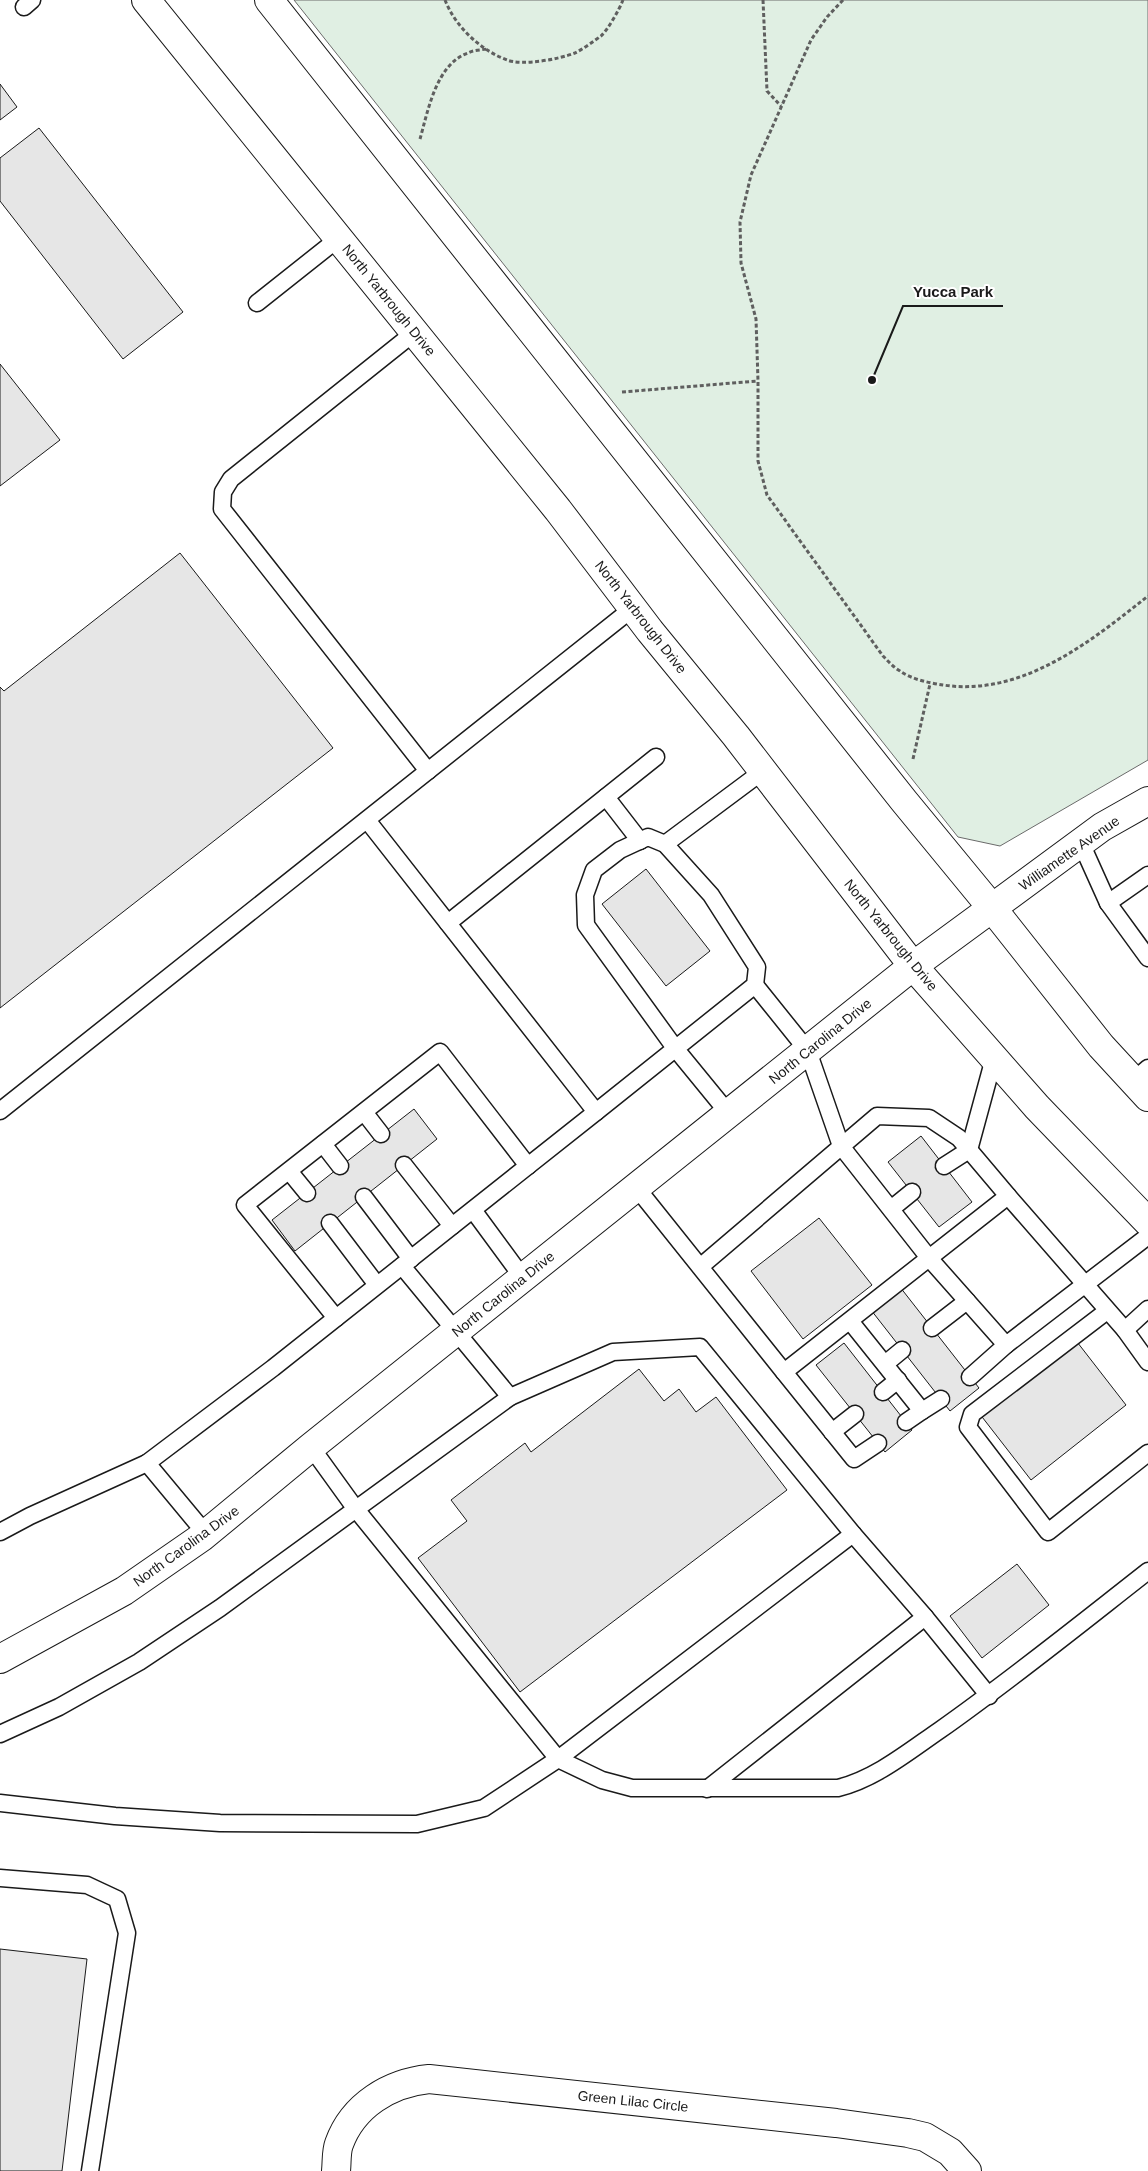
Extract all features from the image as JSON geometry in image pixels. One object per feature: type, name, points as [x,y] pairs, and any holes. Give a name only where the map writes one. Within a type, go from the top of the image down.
[{"type":"main road","name":"North Yarbrough Drive","points":[[146,0],[558,510],[913,966],[1037,1107],[1148,1222]]},
{"type":"main road","points":[[269,0],[904,801],[992,908],[1101,1046],[1143,1082]]},
{"type":"main road","name":"Williamette Avenue","points":[[992,908],[1102,827],[1148,801]]},
{"type":"main road","name":"North Carolina Drive","points":[[0,1658],[124,1590],[206,1534],[311,1447],[913,966],[992,908]]},
{"type":"main road","name":"Green Lilac Circle","points":[[336,2171],[338,2146],[347,2127],[359,2112],[382,2092],[410,2081],[430,2079],[826,2122],[908,2133],[925,2137],[950,2152],[967,2171]]},
{"type":"lane","points":[[257,303],[339,238]]},
{"type":"lane","points":[[415,332],[231,479],[223,492],[222,509],[428,771]]},
{"type":"lane","points":[[0,1111],[633,608]]},
{"type":"lane","points":[[448,923],[656,757]]},
{"type":"lane","points":[[665,844],[763,771]]},
{"type":"lane","points":[[606,797],[640,841]]},
{"type":"lane","points":[[367,820],[596,1112]]},
{"type":"lane","points":[[729,1114],[675,1048],[586,925],[585,895],[594,870],[620,850],[648,837],[665,844],[711,895],[757,967],[755,985],[808,1051],[841,1146],[929,1258],[1006,1345]]},
{"type":"lane","points":[[1081,843],[1108,903],[1148,958]]},
{"type":"lane","points":[[1108,903],[1148,875]]},
{"type":"lane","points":[[0,1532],[30,1516],[147,1463],[238,1395],[407,1263],[755,985]]},
{"type":"lane","points":[[336,1318],[245,1205],[440,1052],[528,1166]]},
{"type":"lane","points":[[944,1166],[969,1150],[994,1058]]},
{"type":"lane","points":[[364,1112],[381,1134]]},
{"type":"lane","points":[[700,1267],[877,1116],[929,1118],[959,1138],[1125,1330],[1148,1362]]},
{"type":"lane","points":[[323,1144],[340,1166]]},
{"type":"lane","points":[[404,1165],[452,1226]]},
{"type":"lane","points":[[289,1171],[307,1193]]},
{"type":"lane","points":[[636,1187],[854,1459],[878,1443]]},
{"type":"lane","points":[[891,1209],[912,1192]]},
{"type":"lane","points":[[784,1372],[1008,1196]]},
{"type":"lane","points":[[364,1197],[407,1263],[456,1332],[510,1397]]},
{"type":"lane","points":[[473,1210],[524,1278]]},
{"type":"lane","points":[[330,1223],[377,1286]]},
{"type":"lane","points":[[970,1377],[1006,1345],[1086,1286],[1148,1236]]},
{"type":"lane","points":[[932,1328],[967,1301]]},
{"type":"lane","points":[[1125,1330],[1148,1309]]},
{"type":"lane","points":[[1107,1310],[972,1414],[968,1427],[1048,1532],[1148,1453]]},
{"type":"lane","points":[[850,1321],[922,1411]]},
{"type":"lane","points":[[0,1734],[59,1707],[139,1662],[220,1608],[510,1397],[613,1352],[700,1348],[989,1696]]},
{"type":"lane","points":[[885,1364],[902,1350]]},
{"type":"lane","points":[[883,1392],[898,1380]]},
{"type":"lane","points":[[906,1422],[941,1399]]},
{"type":"lane","points":[[832,1432],[855,1414]]},
{"type":"lane","points":[[311,1447],[355,1508],[558,1759],[602,1780],[632,1788],[838,1788],[858,1783],[909,1751],[989,1696],[1148,1571]]},
{"type":"lane","points":[[147,1463],[206,1534]]},
{"type":"lane","points":[[0,1803],[115,1816],[220,1823],[417,1824],[484,1808],[558,1759],[853,1534]]},
{"type":"lane","points":[[707,1789],[925,1618]]},
{"type":"lane","points":[[0,1878],[87,1885],[118,1899],[127,1933],[90,2171]]},
{"type":"path","points":[[445,0],[449,11],[466,34],[487,48],[508,60],[538,61],[575,52],[602,35],[623,0]]},
{"type":"path","points":[[763,0],[768,91],[780,106]]},
{"type":"path","points":[[843,0],[827,16],[811,40],[780,106],[751,175],[740,222],[741,263],[756,318],[758,461],[767,495],[882,656],[900,672],[930,684],[963,688],[1009,681],[1056,661],[1109,627],[1148,596]]},
{"type":"path","points":[[410,178],[432,93],[449,66],[466,53],[487,48]]},
{"type":"path","points":[[582,395],[758,381]]},
{"type":"path","points":[[904,801],[930,684]]},
{"type":"green space","points":[[294,0],[1148,0],[1148,760],[1000,846],[958,837]]},
{"type":"building","points":[[0,84],[17,107],[0,120]]},
{"type":"building","points":[[39,128],[183,312],[123,359],[0,201],[0,158]]},
{"type":"building","points":[[0,364],[60,440],[0,486]]},
{"type":"building","points":[[180,553],[333,748],[0,1008],[0,687],[4,691]]},
{"type":"building","points":[[646,869],[710,951],[666,986],[602,904]]},
{"type":"building","points":[[414,1109],[437,1139],[295,1251],[272,1220]]},
{"type":"building","points":[[921,1136],[972,1202],[939,1227],[888,1162]]},
{"type":"building","points":[[819,1218],[872,1285],[803,1339],[751,1271]]},
{"type":"building","points":[[900,1287],[979,1388],[950,1411],[871,1310]]},
{"type":"building","points":[[1074,1338],[1126,1405],[1031,1480],[979,1413]]},
{"type":"building","points":[[844,1343],[912,1430],[885,1452],[816,1365]]},
{"type":"building","points":[[639,1369],[664,1401],[679,1389],[696,1412],[716,1397],[787,1490],[520,1692],[418,1558],[467,1521],[451,1500],[525,1443],[531,1452]]},
{"type":"building","points":[[1017,1564],[1049,1605],[982,1658],[950,1616]]},
{"type":"building","points":[[0,1949],[87,1959],[62,2171],[0,2171]]},
{"type":"place","name":"Yucca Park","points":[[872,380]]}]
